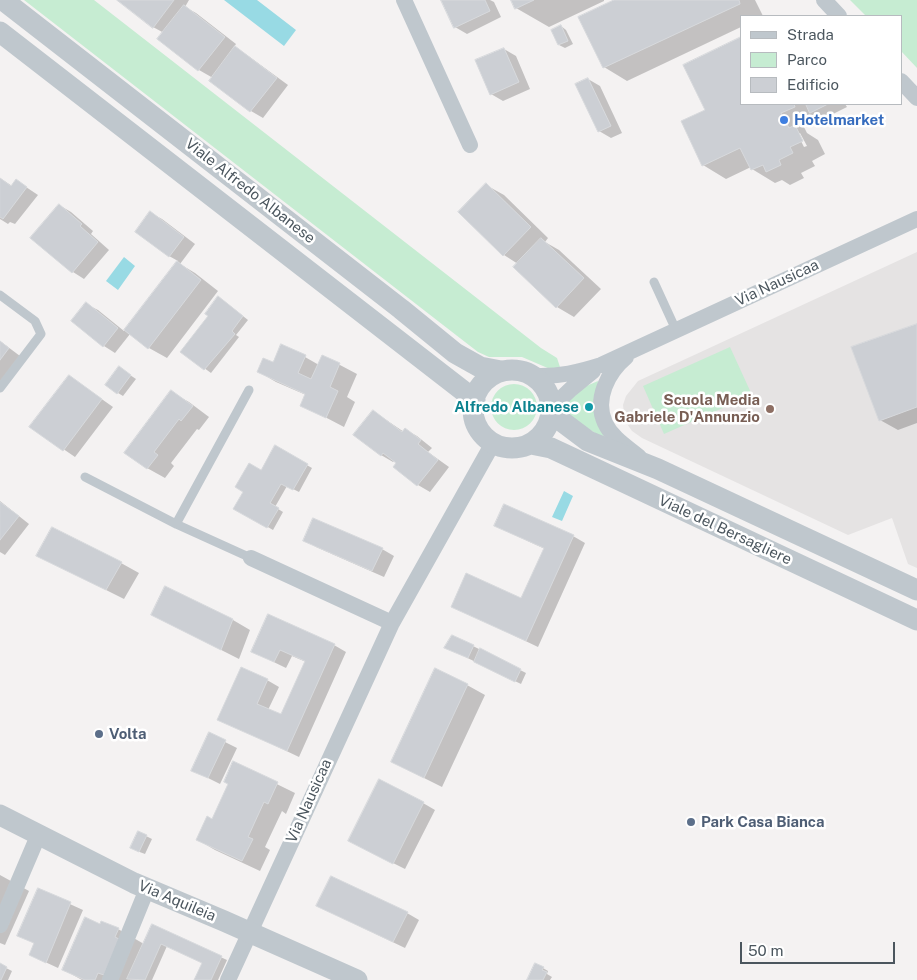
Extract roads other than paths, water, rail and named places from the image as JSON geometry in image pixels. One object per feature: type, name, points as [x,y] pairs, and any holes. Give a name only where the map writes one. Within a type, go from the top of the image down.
[{"type":"street","name":"Viale Alfredo Albanese","points":[[3,0],[401,308],[455,353],[480,367],[501,371]]},
{"type":"street","points":[[404,0],[470,145]]},
{"type":"street","points":[[824,0],[838,15]]},
{"type":"street","name":"Viale Alfredo Albanese","points":[[0,32],[475,400]]},
{"type":"street","points":[[902,82],[917,98]]},
{"type":"street","name":"Via Nausicaa","points":[[552,411],[580,381],[601,365],[917,218]]},
{"type":"street","name":"Via Nausicaa","points":[[638,347],[618,363],[611,373],[604,389],[602,411],[606,424],[614,436],[646,464]]},
{"type":"street","name":"Via Nausicaa","points":[[535,376],[553,377],[601,365]]},
{"type":"street","points":[[514,370],[535,376],[546,388],[552,411],[548,428],[541,438],[519,448],[505,448],[493,444],[484,437],[478,428],[474,413],[475,400],[481,385],[501,371],[514,370]]},
{"type":"street","name":"Viale del Bersagliere","points":[[552,411],[577,434],[588,441],[646,464],[917,590]]},
{"type":"street","name":"Via Nausicaa","points":[[228,980],[337,739],[392,623],[493,444]]},
{"type":"street","name":"Viale del Bersagliere","points":[[531,444],[551,448],[917,620]]},
{"type":"street","points":[[251,558],[392,623]]},
{"type":"street","name":"Via Aquileia","points":[[0,815],[38,836],[148,889],[357,980]]},
{"type":"street","points":[[0,925],[38,836]]},
{"type":"street","points":[[110,980],[148,889]]},
{"type":"lane","points":[[654,282],[676,330]]},
{"type":"lane","points":[[0,295],[35,321],[41,334],[0,388]]},
{"type":"lane","points":[[176,524],[249,390]]},
{"type":"lane","points":[[85,477],[176,524],[251,558]]},
{"type":"water","points":[[224,0],[257,0],[296,30],[284,46]]},
{"type":"water","points":[[124,257],[135,266],[118,290],[106,281]]},
{"type":"water","points":[[564,491],[573,496],[562,521],[552,517]]},
{"type":"place","name":"Hotelmarket","points":[[784,120]]},
{"type":"place","name":"Alfredo Albanese","points":[[589,407]]},
{"type":"place","name":"Scuola Media Gabriele D'Annunzio","points":[[770,409]]},
{"type":"place","name":"Volta","points":[[99,734]]},
{"type":"place","name":"Park Casa Bianca","points":[[691,822]]}]
